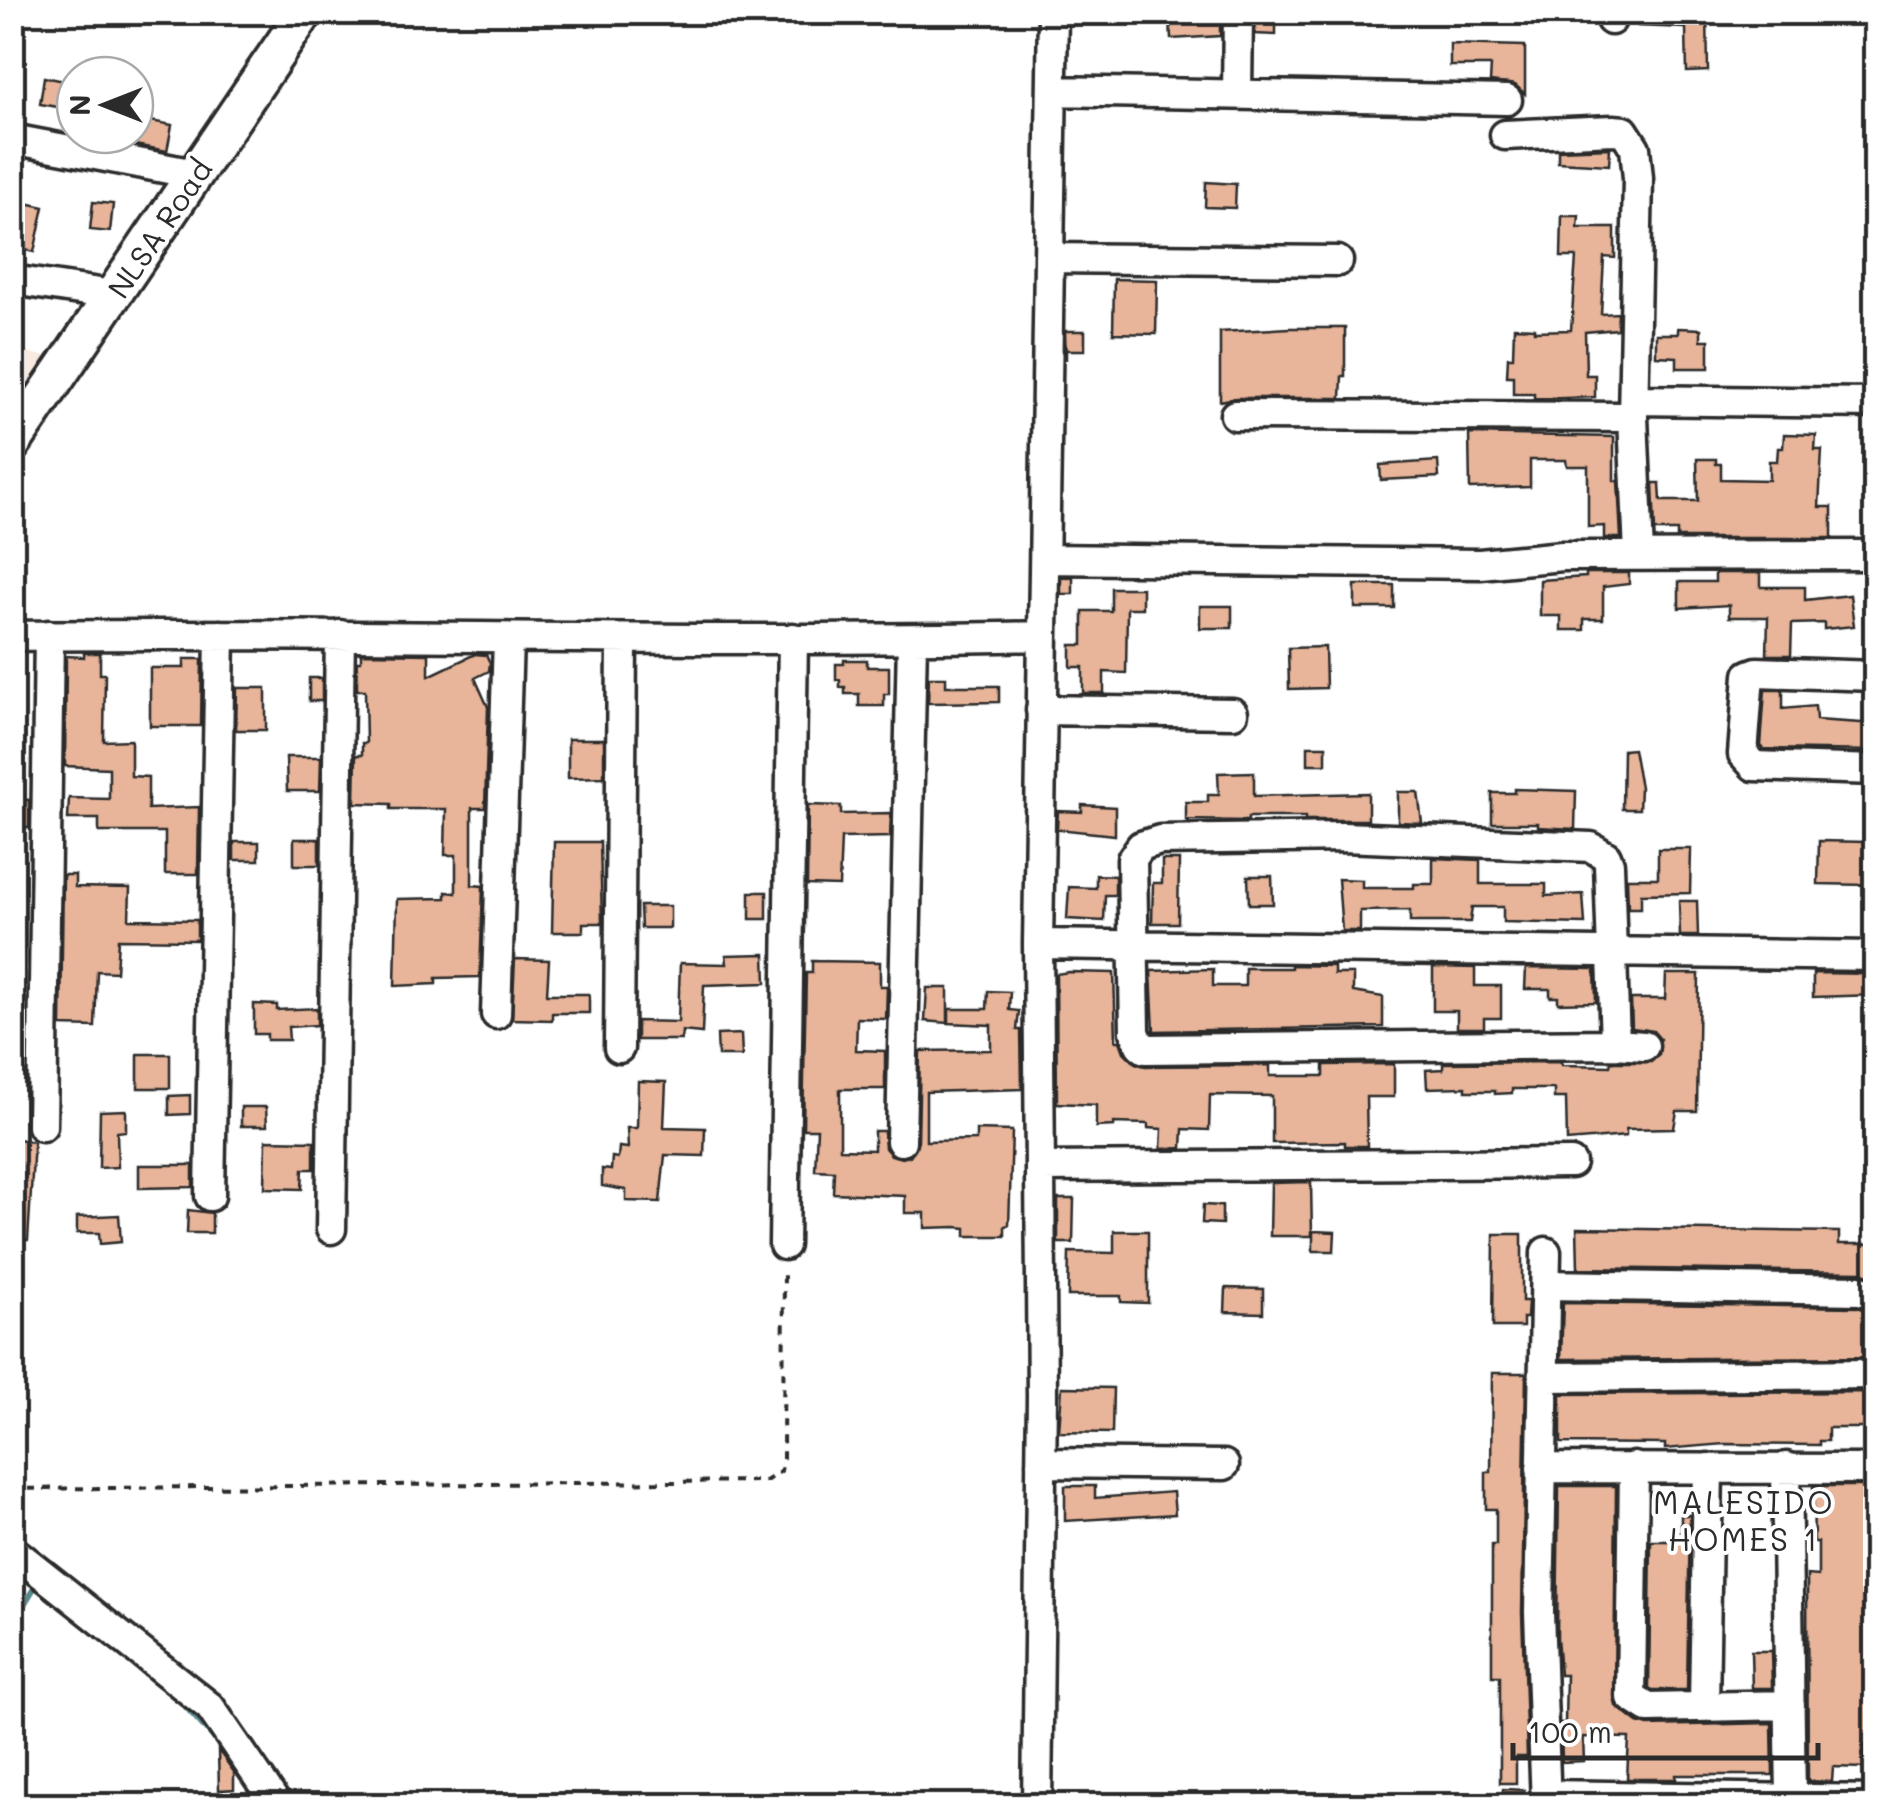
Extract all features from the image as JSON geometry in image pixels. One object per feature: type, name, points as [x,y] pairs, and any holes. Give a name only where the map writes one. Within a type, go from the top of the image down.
[{"type":"main road","name":"NLSA Road","points":[[12,444],[305,12]]},
{"type":"street","points":[[1037,1806],[1041,1464],[1038,944],[1053,12]]},
{"type":"street","points":[[1237,94],[1238,12]]},
{"type":"street","points":[[1052,91],[1506,100]]},
{"type":"street","points":[[1504,136],[1624,131],[1635,148],[1638,178],[1633,408],[1639,555]]},
{"type":"street","points":[[12,139],[195,174]]},
{"type":"street","points":[[1049,258],[1338,261]]},
{"type":"street","points":[[12,280],[114,294]]},
{"type":"street","points":[[1235,415],[1876,403]]},
{"type":"street","points":[[1045,559],[1462,564],[1562,556],[1876,554]]},
{"type":"street","points":[[12,636],[340,634],[508,639],[912,640],[1044,636]]},
{"type":"street","points":[[331,1229],[340,634]]},
{"type":"street","points":[[42,1126],[48,635]]},
{"type":"street","points":[[210,1196],[220,635]]},
{"type":"street","points":[[784,1245],[793,638]]},
{"type":"street","points":[[496,1014],[508,639]]},
{"type":"street","points":[[618,1048],[622,640]]},
{"type":"street","points":[[901,1140],[912,640]]},
{"type":"street","points":[[1876,676],[1757,672],[1749,675],[1742,738],[1745,759],[1759,767],[1876,770]]},
{"type":"street","points":[[1042,710],[1233,713]]},
{"type":"street","points":[[1615,1044],[1610,864],[1606,856],[1590,846],[1343,838],[1160,840],[1141,846],[1132,859],[1136,1032],[1145,1049],[1644,1046]]},
{"type":"street","points":[[1038,944],[1876,956]]},
{"type":"street","points":[[1040,1168],[1571,1163]]},
{"type":"street","points":[[1546,1252],[1540,1612],[1546,1800],[1876,1800]]},
{"type":"street","points":[[1546,1284],[1861,1290],[1876,1296]]},
{"type":"street","points":[[1546,1377],[1876,1374]]},
{"type":"street","points":[[1041,1464],[1224,1465]]},
{"type":"street","points":[[1786,1466],[1791,1800]]},
{"type":"street","points":[[1634,1467],[1630,1697],[1648,1708],[1790,1705]]},
{"type":"street","points":[[1541,1468],[1876,1469]]},
{"type":"street","points":[[1704,1706],[1708,1468]]},
{"type":"street","points":[[12,1550],[210,1707],[278,1806]]},
{"type":"path","points":[[12,1489],[766,1481],[780,1470],[783,1459],[784,1245]]},
{"type":"shaded area","points":[[13,350],[63,360],[13,434]]},
{"type":"building","points":[[1256,12],[1276,12],[1276,35],[1255,34]]},
{"type":"building","points":[[1638,12],[1707,12],[1708,71],[1687,72],[1686,28],[1638,26]]},
{"type":"building","points":[[1220,20],[1220,36],[1171,39],[1170,21]]},
{"type":"building","points":[[1450,44],[1525,46],[1525,94],[1515,85],[1490,82],[1491,66],[1450,66]]},
{"type":"building","points":[[44,77],[55,79],[55,107],[40,104]]},
{"type":"building","points":[[155,122],[172,125],[167,151],[155,149]]},
{"type":"building","points":[[1610,148],[1609,165],[1558,162],[1558,150]]},
{"type":"building","points":[[1206,182],[1236,184],[1235,208],[1205,207]]},
{"type":"building","points":[[12,200],[44,207],[34,252],[12,247]]},
{"type":"building","points":[[93,202],[113,204],[110,232],[90,230]]},
{"type":"building","points":[[1562,216],[1579,216],[1578,228],[1615,228],[1615,258],[1604,257],[1601,314],[1618,313],[1617,329],[1585,332],[1586,375],[1595,375],[1595,397],[1534,399],[1534,394],[1513,394],[1513,376],[1507,376],[1508,357],[1513,357],[1514,327],[1571,330],[1576,257],[1561,257]]},
{"type":"building","points":[[1114,279],[1157,280],[1156,334],[1113,333]]},
{"type":"building","points":[[1345,328],[1341,398],[1220,401],[1220,332]]},
{"type":"building","points":[[1678,328],[1701,329],[1701,340],[1709,340],[1709,368],[1677,368],[1677,357],[1656,356],[1656,334],[1678,334]]},
{"type":"building","points":[[1065,331],[1085,331],[1085,350],[1066,350],[1066,360]]},
{"type":"building","points":[[1469,434],[1614,437],[1614,481],[1618,481],[1621,538],[1604,538],[1604,526],[1588,527],[1588,466],[1567,466],[1566,460],[1530,460],[1530,487],[1470,489]]},
{"type":"building","points":[[1784,434],[1816,435],[1815,450],[1822,450],[1819,507],[1832,507],[1832,538],[1677,538],[1677,531],[1655,531],[1653,483],[1660,483],[1661,501],[1698,501],[1697,459],[1716,459],[1716,464],[1721,464],[1721,479],[1769,480],[1769,461],[1777,461]]},
{"type":"building","points":[[1438,461],[1439,477],[1381,480],[1380,465]]},
{"type":"building","points":[[1586,573],[1629,573],[1629,584],[1603,587],[1603,619],[1584,619],[1584,630],[1561,630],[1561,616],[1540,616],[1540,580],[1586,577]]},
{"type":"building","points":[[1715,573],[1761,573],[1761,587],[1805,587],[1805,600],[1850,595],[1854,626],[1824,629],[1824,623],[1792,624],[1791,655],[1767,655],[1768,617],[1729,617],[1729,605],[1679,608],[1679,582],[1715,582]]},
{"type":"building","points":[[1061,577],[1073,577],[1073,594],[1061,594]]},
{"type":"building","points":[[1355,585],[1394,585],[1394,608],[1355,608]]},
{"type":"building","points":[[1111,588],[1142,588],[1142,608],[1127,608],[1126,673],[1104,672],[1104,693],[1083,693],[1083,667],[1071,667],[1071,645],[1083,645],[1083,611],[1111,611]]},
{"type":"building","points":[[1200,606],[1232,606],[1232,628],[1200,628]]},
{"type":"building","points":[[1325,647],[1326,688],[1289,689],[1288,648]]},
{"type":"building","points":[[84,653],[100,653],[100,674],[105,674],[104,741],[131,740],[131,776],[148,777],[148,809],[199,807],[198,874],[165,874],[165,832],[99,832],[99,819],[68,819],[69,798],[109,799],[109,768],[65,766],[66,656],[84,657]]},
{"type":"building","points":[[361,653],[429,654],[429,676],[475,654],[486,655],[490,663],[489,671],[475,678],[488,707],[485,808],[472,808],[472,885],[483,886],[480,977],[436,978],[436,984],[395,986],[397,899],[446,898],[446,892],[456,893],[456,855],[445,855],[446,809],[391,809],[391,804],[355,803],[356,755],[362,755],[362,743],[366,743],[365,690],[357,690],[357,661],[361,661]]},
{"type":"building","points":[[184,659],[202,659],[201,726],[150,726],[150,668],[184,668]]},
{"type":"building","points":[[844,660],[867,660],[867,667],[889,667],[889,694],[884,694],[884,706],[859,706],[859,694],[845,694],[845,687],[840,687],[840,680],[836,680],[836,664],[844,664]]},
{"type":"building","points":[[929,677],[946,677],[946,686],[999,686],[999,702],[928,703]]},
{"type":"building","points":[[309,678],[322,678],[322,701],[309,701]]},
{"type":"building","points":[[237,688],[266,688],[266,730],[236,730]]},
{"type":"building","points":[[1765,690],[1783,690],[1783,709],[1815,706],[1816,720],[1876,724],[1876,751],[1764,749],[1761,746]]},
{"type":"building","points":[[568,739],[604,739],[604,777],[568,778]]},
{"type":"building","points":[[1308,746],[1326,746],[1326,764],[1308,764]]},
{"type":"building","points":[[1633,749],[1640,787],[1639,809],[1622,809],[1623,750]]},
{"type":"building","points":[[286,757],[321,757],[320,791],[287,791]]},
{"type":"building","points":[[1254,772],[1254,796],[1368,793],[1368,820],[1186,820],[1186,802],[1208,802],[1208,795],[1219,795],[1218,773]]},
{"type":"building","points":[[1515,789],[1576,791],[1575,829],[1538,827],[1538,823],[1492,823],[1492,793],[1515,793]]},
{"type":"building","points":[[1398,792],[1418,792],[1422,823],[1398,822]]},
{"type":"building","points":[[12,799],[29,800],[29,828],[12,827]]},
{"type":"building","points":[[808,805],[841,806],[841,814],[891,813],[890,837],[841,838],[839,886],[807,885]]},
{"type":"building","points":[[1082,805],[1115,807],[1115,835],[1057,829],[1058,811],[1082,812]]},
{"type":"building","points":[[294,839],[319,839],[319,865],[294,865]]},
{"type":"building","points":[[1819,841],[1868,842],[1868,885],[1818,884]]},
{"type":"building","points":[[234,842],[259,842],[259,860],[234,860]]},
{"type":"building","points":[[554,842],[600,842],[602,923],[583,923],[583,932],[552,932]]},
{"type":"building","points":[[1658,849],[1691,849],[1690,893],[1641,894],[1641,908],[1628,908],[1627,878],[1658,878]]},
{"type":"building","points":[[1433,858],[1480,860],[1480,884],[1546,884],[1546,896],[1583,894],[1585,924],[1503,922],[1503,907],[1472,907],[1470,922],[1410,922],[1410,910],[1360,911],[1360,931],[1342,931],[1338,879],[1362,880],[1362,888],[1433,884]]},
{"type":"building","points":[[1162,860],[1179,860],[1178,923],[1152,923],[1153,883],[1162,883]]},
{"type":"building","points":[[63,875],[75,875],[75,887],[130,888],[129,919],[197,920],[197,940],[118,939],[116,972],[97,971],[95,1027],[61,1026]]},
{"type":"building","points":[[1096,875],[1115,876],[1115,895],[1105,895],[1104,921],[1067,919],[1069,887],[1096,888]]},
{"type":"building","points":[[1248,876],[1272,876],[1273,904],[1249,904]]},
{"type":"building","points":[[750,892],[767,892],[767,919],[750,919]]},
{"type":"building","points":[[1679,901],[1697,901],[1698,936],[1680,936]]},
{"type":"building","points":[[640,906],[670,906],[670,928],[641,928]]},
{"type":"building","points":[[765,954],[766,983],[704,985],[702,1033],[682,1031],[681,1040],[637,1040],[637,1021],[678,1022],[680,963],[727,964],[726,955]]},
{"type":"building","points":[[515,959],[549,960],[547,994],[589,994],[589,1013],[552,1013],[552,1020],[512,1019]]},
{"type":"building","points":[[812,961],[880,962],[880,986],[887,986],[886,1019],[857,1018],[856,1050],[885,1051],[885,1089],[840,1089],[840,1149],[874,1150],[874,1131],[884,1131],[885,1148],[891,1155],[910,1156],[918,1141],[920,1051],[991,1050],[991,1025],[949,1023],[949,1009],[987,1009],[988,991],[1010,992],[1009,1010],[1019,1011],[1022,1089],[926,1092],[926,1141],[976,1140],[976,1130],[1012,1131],[1009,1225],[1005,1226],[1005,1236],[966,1236],[966,1228],[956,1227],[925,1228],[925,1213],[905,1213],[905,1196],[833,1193],[834,1171],[815,1170],[817,1129],[803,1129],[806,973],[812,973]]},
{"type":"building","points":[[1334,966],[1334,974],[1353,974],[1353,992],[1383,997],[1383,1027],[1154,1031],[1151,971],[1213,969],[1213,986],[1245,986],[1245,968]]},
{"type":"building","points":[[1433,967],[1475,968],[1475,986],[1501,986],[1501,1018],[1484,1018],[1484,1028],[1457,1028],[1457,1011],[1433,1011]]},
{"type":"building","points":[[1526,968],[1595,969],[1596,1002],[1558,1003],[1558,997],[1550,997],[1550,989],[1525,989]]},
{"type":"building","points":[[1114,973],[1116,1041],[1120,1041],[1135,1063],[1270,1065],[1270,1076],[1324,1076],[1324,1065],[1394,1064],[1394,1097],[1366,1097],[1367,1146],[1345,1146],[1345,1142],[1272,1143],[1272,1096],[1210,1095],[1209,1130],[1183,1129],[1182,1148],[1161,1149],[1162,1129],[1148,1128],[1148,1124],[1096,1127],[1096,1105],[1057,1103],[1056,974]]},
{"type":"building","points":[[1813,973],[1876,974],[1876,995],[1813,997]]},
{"type":"building","points":[[1666,974],[1699,974],[1697,1111],[1677,1111],[1674,1128],[1626,1129],[1626,1136],[1567,1141],[1566,1098],[1554,1098],[1554,1089],[1512,1089],[1512,1093],[1495,1094],[1466,1091],[1466,1087],[1427,1088],[1426,1070],[1443,1069],[1443,1063],[1561,1062],[1610,1066],[1611,1062],[1651,1062],[1659,1055],[1660,1039],[1653,1031],[1632,1028],[1631,999],[1665,999]]},
{"type":"building","points":[[927,988],[948,988],[948,1023],[925,1021]]},
{"type":"building","points":[[254,1004],[277,1005],[277,1010],[317,1008],[317,1025],[288,1027],[289,1040],[267,1040],[267,1034],[254,1034]]},
{"type":"building","points":[[741,1034],[742,1056],[718,1056],[717,1035]]},
{"type":"building","points":[[138,1054],[170,1054],[170,1088],[138,1088]]},
{"type":"building","points":[[638,1081],[666,1082],[664,1127],[705,1128],[704,1156],[665,1155],[660,1202],[626,1201],[626,1190],[602,1186],[602,1169],[611,1170],[612,1157],[618,1158],[619,1147],[628,1148],[627,1128],[637,1128]]},
{"type":"building","points":[[190,1095],[190,1114],[169,1115],[169,1096]]},
{"type":"building","points":[[241,1107],[266,1107],[267,1126],[241,1126]]},
{"type":"building","points":[[126,1110],[126,1131],[117,1132],[118,1167],[99,1168],[100,1111]]},
{"type":"building","points":[[12,1138],[34,1142],[28,1240],[12,1240]]},
{"type":"building","points":[[266,1140],[314,1141],[314,1169],[303,1169],[302,1189],[265,1188]]},
{"type":"building","points":[[139,1165],[193,1165],[193,1187],[139,1188]]},
{"type":"building","points":[[1311,1182],[1312,1236],[1270,1236],[1271,1183]]},
{"type":"building","points":[[1058,1199],[1074,1199],[1073,1243],[1058,1243]]},
{"type":"building","points":[[1203,1205],[1222,1206],[1222,1224],[1202,1223]]},
{"type":"building","points":[[188,1210],[212,1213],[212,1233],[187,1233]]},
{"type":"building","points":[[119,1215],[121,1242],[100,1244],[99,1233],[77,1233],[77,1217]]},
{"type":"building","points":[[1577,1228],[1839,1232],[1839,1244],[1872,1244],[1872,1276],[1861,1272],[1578,1268]]},
{"type":"building","points":[[1114,1231],[1148,1231],[1148,1303],[1121,1302],[1121,1296],[1068,1296],[1069,1252],[1114,1253]]},
{"type":"building","points":[[1313,1231],[1335,1232],[1334,1251],[1313,1251]]},
{"type":"building","points":[[1494,1234],[1522,1234],[1522,1301],[1528,1301],[1523,1327],[1493,1327]]},
{"type":"building","points":[[1226,1288],[1263,1289],[1263,1313],[1225,1312]]},
{"type":"building","points":[[1563,1303],[1858,1307],[1864,1310],[1868,1357],[1561,1359]]},
{"type":"building","points":[[1492,1373],[1526,1373],[1522,1613],[1527,1757],[1516,1757],[1516,1783],[1500,1783],[1500,1676],[1492,1676],[1492,1545],[1496,1545],[1496,1509],[1486,1509],[1486,1472],[1491,1472]]},
{"type":"building","points":[[1062,1387],[1113,1388],[1112,1433],[1059,1432]]},
{"type":"building","points":[[1869,1392],[1868,1428],[1828,1428],[1828,1441],[1819,1441],[1819,1445],[1725,1444],[1665,1449],[1665,1444],[1561,1443],[1561,1394]]},
{"type":"building","points":[[1065,1486],[1095,1486],[1095,1498],[1173,1492],[1175,1514],[1065,1521]]},
{"type":"building","points":[[1559,1486],[1616,1486],[1616,1706],[1648,1726],[1772,1723],[1773,1775],[1627,1779],[1629,1738],[1583,1737],[1584,1761],[1562,1762],[1566,1675],[1560,1675],[1557,1637]]},
{"type":"building","points":[[1813,1486],[1876,1486],[1874,1745],[1865,1745],[1864,1768],[1833,1767],[1832,1782],[1808,1781],[1807,1575],[1818,1576]]},
{"type":"building","points":[[1681,1515],[1690,1515],[1687,1690],[1653,1690],[1649,1688],[1651,1541],[1681,1541]]},
{"type":"building","points":[[1751,1651],[1771,1651],[1772,1688],[1752,1688]]},
{"type":"building","points":[[218,1750],[234,1772],[234,1789],[219,1790]]},
{"type":"building","points":[[1503,1789],[1524,1790],[1524,1806],[1501,1806]]},
{"type":"waterway","points":[[12,1624],[36,1585]]},
{"type":"waterway","points":[[176,1696],[221,1746]]},
{"type":"waterway","points":[[251,1789],[260,1806]]},
{"type":"district","name":"MALESIDO HOMES 1","points":[[1744,1520]]}]
